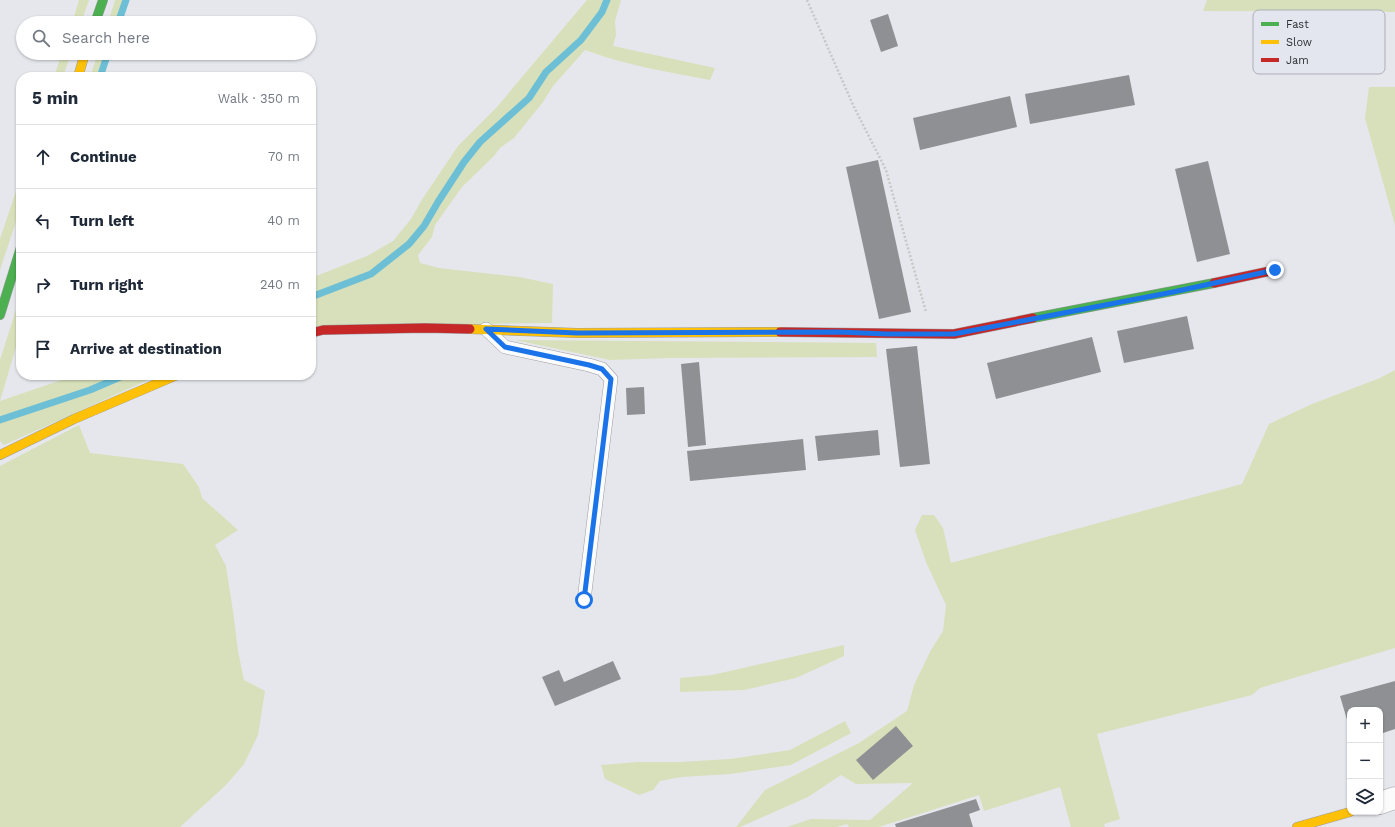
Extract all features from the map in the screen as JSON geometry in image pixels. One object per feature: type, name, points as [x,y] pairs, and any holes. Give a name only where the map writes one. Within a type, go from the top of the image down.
[{"type":"street","points":[[97,16],[103,0]]},
{"type":"street","points":[[80,72],[84,60]]},
{"type":"street","points":[[0,314],[16,263]]},
{"type":"street","points":[[316,332],[323,330],[425,328],[577,333],[839,332],[954,334],[1173,292],[1275,270]]},
{"type":"street","points":[[0,455],[74,419],[165,380]]},
{"type":"street","points":[[1383,802],[1395,798]]},
{"type":"street","points":[[1297,827],[1347,813]]},
{"type":"lane","points":[[486,329],[505,347],[589,365],[602,369],[611,379],[584,600]]},
{"type":"path","points":[[807,0],[853,105],[886,170],[932,334]]},
{"type":"green space","points":[[79,0],[89,0],[83,16],[74,16]]},
{"type":"green space","points":[[115,0],[123,0],[117,16],[110,16]]},
{"type":"green space","points":[[587,0],[605,0],[601,11],[580,38],[544,71],[528,97],[478,141],[436,201],[422,225],[407,242],[370,272],[316,293],[316,276],[367,256],[393,241],[411,219],[423,198],[458,146],[497,107]]},
{"type":"green space","points":[[610,0],[621,0],[615,21],[616,35],[613,46],[715,68],[710,80],[631,64],[585,50],[553,86],[543,102],[514,138],[500,148],[494,156],[462,187],[435,225],[432,237],[418,255],[420,263],[439,268],[519,277],[553,284],[552,323],[316,326],[316,298],[372,276],[410,245],[426,228],[440,203],[466,164],[482,144],[531,100],[548,73],[583,41],[605,13]]},
{"type":"green space","points":[[1207,0],[1395,0],[1395,12],[1385,12],[1385,10],[1203,11]]},
{"type":"green space","points":[[60,60],[69,60],[65,72],[56,72]]},
{"type":"green space","points":[[96,60],[103,60],[99,72],[92,72]]},
{"type":"green space","points":[[1369,87],[1395,87],[1395,225],[1365,118]]},
{"type":"green space","points":[[16,191],[16,221],[0,270],[0,239]]},
{"type":"green space","points":[[16,310],[16,347],[0,401],[0,360]]},
{"type":"green space","points":[[515,340],[876,343],[877,357],[671,358],[610,360]]},
{"type":"green space","points":[[1395,370],[1395,648],[1260,688],[1252,695],[1097,734],[1120,819],[1104,824],[1105,827],[1071,827],[1060,787],[984,811],[979,795],[879,827],[849,827],[847,824],[837,827],[787,827],[811,819],[870,820],[913,783],[856,784],[841,775],[808,797],[740,827],[736,827],[765,790],[859,743],[907,711],[914,685],[931,650],[943,631],[946,605],[926,562],[915,530],[922,515],[934,515],[943,528],[951,563],[1242,484],[1269,424],[1312,404],[1380,378]]},
{"type":"green space","points":[[61,380],[107,380],[89,388],[0,417],[0,401]]},
{"type":"green space","points":[[120,380],[148,380],[4,445],[0,441],[0,422],[90,392]]},
{"type":"green space","points":[[79,425],[90,453],[183,464],[199,487],[202,498],[238,530],[215,545],[226,566],[238,651],[244,680],[265,691],[258,735],[244,764],[226,785],[180,827],[0,827],[0,466]]},
{"type":"green space","points":[[844,645],[844,656],[796,678],[744,690],[680,692],[680,678],[712,675]]},
{"type":"green space","points":[[845,721],[851,733],[791,765],[731,774],[681,777],[660,781],[653,790],[639,795],[605,779],[601,765],[638,762],[680,762],[730,759],[790,750]]},
{"type":"building","points":[[888,14],[898,46],[881,52],[870,20]]},
{"type":"building","points":[[1129,75],[1135,105],[1030,124],[1025,94]]},
{"type":"building","points":[[1010,96],[1017,127],[920,150],[913,118]]},
{"type":"building","points":[[878,160],[911,312],[879,319],[846,167]]},
{"type":"building","points":[[1208,161],[1230,254],[1197,262],[1175,169]]},
{"type":"building","points":[[1187,316],[1194,349],[1124,363],[1117,331]]},
{"type":"building","points":[[1092,337],[1101,372],[996,399],[987,363]]},
{"type":"building","points":[[917,346],[930,464],[900,467],[886,349]]},
{"type":"building","points":[[699,362],[706,445],[688,447],[681,364]]},
{"type":"building","points":[[644,387],[645,414],[627,415],[626,388]]},
{"type":"building","points":[[878,430],[880,455],[818,461],[815,436]]},
{"type":"building","points":[[803,439],[806,470],[690,481],[687,451]]},
{"type":"building","points":[[613,661],[621,679],[555,706],[542,677],[559,670],[564,682]]},
{"type":"building","points":[[1395,681],[1395,729],[1383,733],[1383,707],[1347,707],[1347,720],[1340,696]]},
{"type":"building","points":[[896,726],[913,746],[873,780],[856,760]]},
{"type":"building","points":[[976,799],[980,810],[969,814],[973,827],[896,827],[895,824]]},
{"type":"waterway","points":[[120,16],[126,0]]},
{"type":"waterway","points":[[316,295],[371,274],[409,244],[424,226],[464,162],[480,142],[529,98],[546,72],[581,40],[602,12],[607,0]]},
{"type":"waterway","points":[[102,72],[106,60]]},
{"type":"waterway","points":[[0,420],[90,390],[113,380]]},
{"type":"traffic: fast","points":[[97,16],[103,0]]},
{"type":"traffic: fast","points":[[0,315],[16,263]]},
{"type":"traffic: fast","points":[[1033,318],[1214,283]]},
{"type":"traffic: slow","points":[[79,72],[83,60]]},
{"type":"traffic: slow","points":[[470,329],[577,333],[780,332]]},
{"type":"traffic: slow","points":[[0,455],[74,419],[165,380]]},
{"type":"traffic: slow","points":[[1297,827],[1347,813]]},
{"type":"traffic: jam","points":[[1214,283],[1275,270]]},
{"type":"traffic: jam","points":[[780,332],[954,334],[1033,318]]},
{"type":"traffic: jam","points":[[316,332],[323,330],[425,328],[470,329]]},
{"type":"route","points":[[584,600],[611,379],[602,369],[589,365],[505,347],[486,329],[577,333],[839,332],[954,334],[1173,292],[1275,270]]}]
